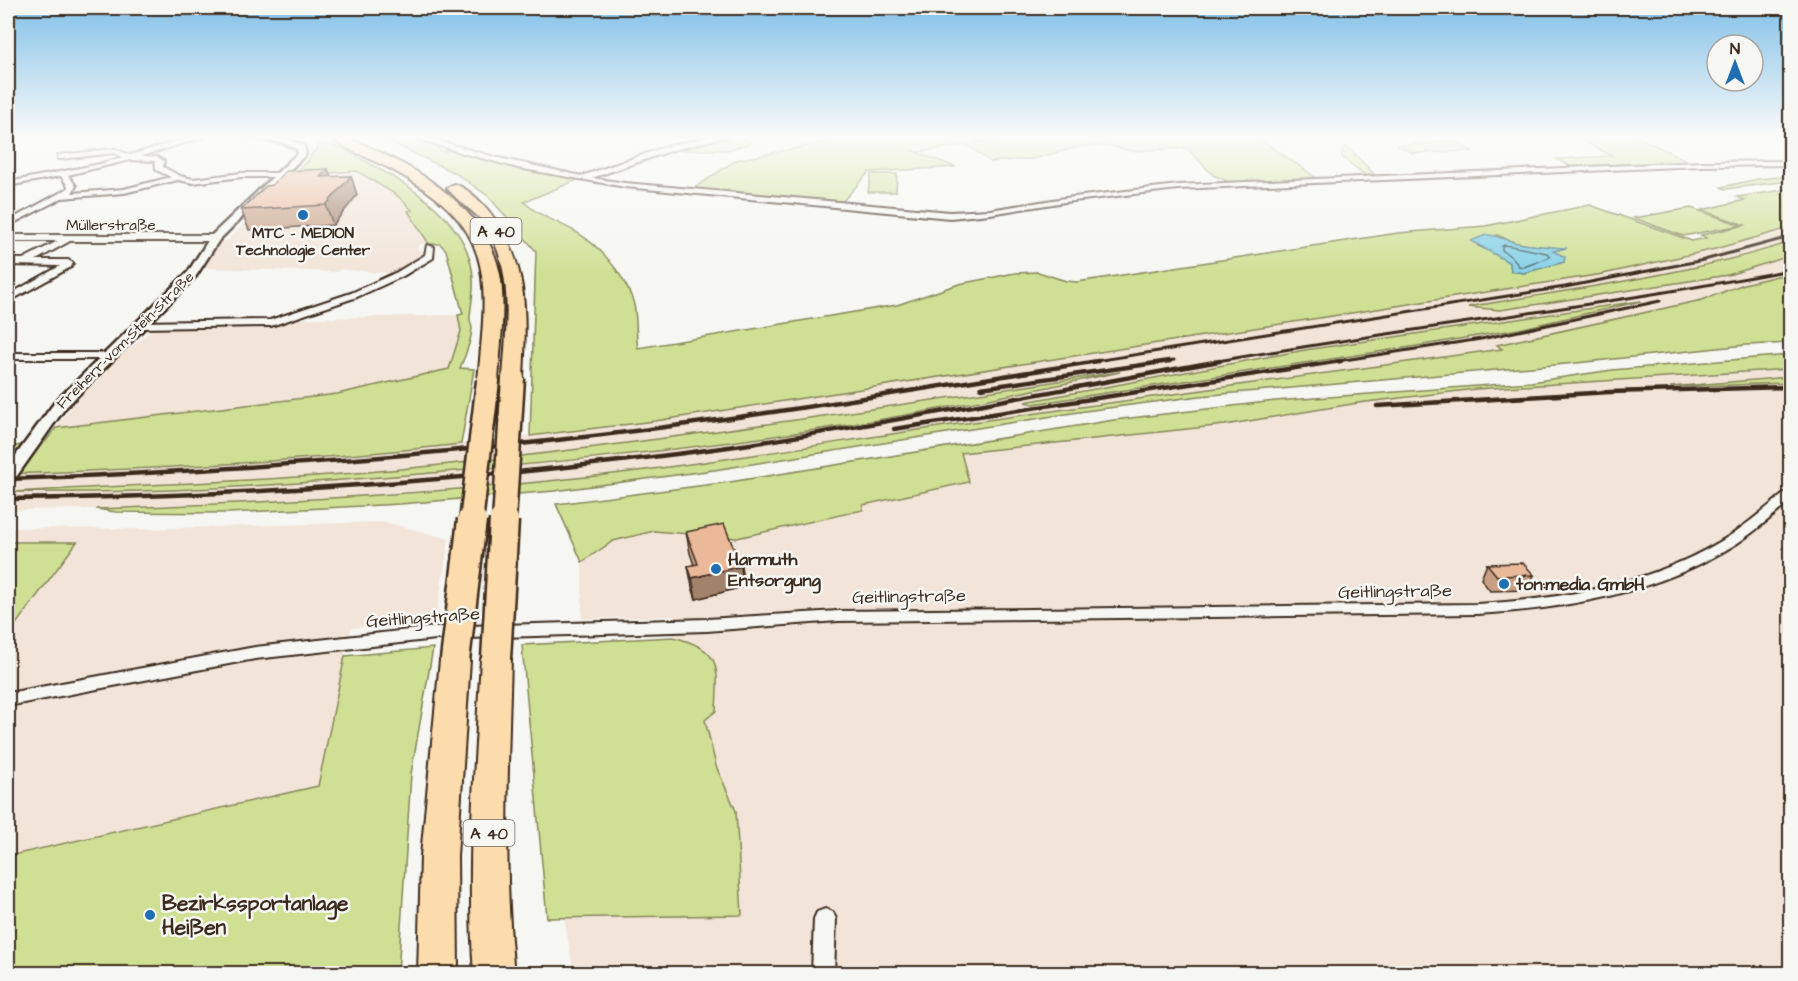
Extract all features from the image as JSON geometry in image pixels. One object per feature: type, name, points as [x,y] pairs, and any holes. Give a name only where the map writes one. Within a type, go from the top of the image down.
[{"type":"highway","name":"A 40","points":[[420,182],[442,195],[462,214],[477,236],[491,268],[500,379],[496,659],[489,813],[489,920],[494,974]]},
{"type":"highway","name":"A 40","points":[[438,974],[437,931],[445,774],[455,660],[515,294],[512,265],[496,231],[480,210],[445,182]]},
{"type":"street","name":"Müllerstraße","points":[[8,224],[63,196],[72,186],[69,182]]},
{"type":"street","points":[[63,196],[124,191],[162,182]]},
{"type":"street","name":"Freiherr-vom-Stein-Straße","points":[[8,477],[60,405],[192,274],[215,238],[274,182]]},
{"type":"street","points":[[607,182],[950,215],[990,212],[1065,200],[1178,187],[1297,182]]},
{"type":"street","name":"Müllerstraße","points":[[8,238],[215,238]]},
{"type":"street","points":[[26,262],[68,238]]},
{"type":"street","points":[[140,325],[271,323],[354,295],[400,274],[430,256],[430,247]]},
{"type":"street","points":[[8,262],[68,263],[8,300]]},
{"type":"street","points":[[8,356],[109,356]]},
{"type":"street","name":"Geitlingstraße","points":[[8,700],[255,653],[436,633],[707,625],[838,616],[1477,609],[1546,603],[1592,595],[1637,583],[1702,558],[1730,543],[1791,496]]},
{"type":"street","points":[[823,974],[825,920]]},
{"type":"shaded area","points":[[284,182],[375,182],[398,196],[413,210],[408,212],[429,244],[420,244],[416,249],[425,251],[426,257],[398,274],[340,269],[337,272],[205,268],[220,241],[227,241]]},
{"type":"shaded area","points":[[1790,228],[1790,273],[1744,284],[1702,300],[1503,349],[560,480],[296,501],[8,510],[8,474],[131,470],[361,455],[655,421],[1603,274],[1715,249]]},
{"type":"shaded area","points":[[458,315],[461,331],[449,369],[337,394],[56,428],[83,391],[154,328],[269,326],[288,319]]},
{"type":"shaded area","points":[[1790,370],[1790,973],[574,974],[564,916],[742,915],[736,811],[716,766],[705,720],[693,642],[673,637],[674,616],[582,619],[582,562],[613,541],[654,531],[737,538],[863,510],[862,505],[969,481],[961,454],[1286,416],[1358,403],[1476,389]]},
{"type":"shaded area","points":[[385,522],[449,539],[435,623],[351,628],[319,785],[8,856],[8,528],[146,529]]},
{"type":"green space","points":[[375,182],[400,182],[427,200],[453,227],[470,260],[473,279],[470,318],[472,329],[460,368],[474,369],[461,444],[235,464],[8,474],[8,447],[45,442],[56,428],[337,394],[449,369],[461,331],[458,315],[463,314],[446,250],[440,244],[429,244],[408,211],[412,210],[398,196]]},
{"type":"green space","points":[[468,182],[573,182],[524,202],[542,215],[585,238],[616,269],[634,304],[638,348],[897,305],[959,284],[1015,273],[1038,272],[1077,282],[1398,233],[1485,226],[1590,205],[1692,241],[1706,238],[1701,235],[1745,225],[1702,210],[1745,200],[1737,197],[1790,189],[1790,228],[1715,249],[1603,274],[655,421],[530,436],[536,251],[488,196]],"holes":[[[1497,235],[1515,243],[1561,249],[1553,251],[1564,262],[1524,273],[1511,271],[1510,263],[1478,246]]]},
{"type":"green space","points":[[704,182],[860,182],[842,202],[693,189]]},
{"type":"green space","points":[[870,182],[897,182],[896,192],[868,192]]},
{"type":"green space","points":[[1745,182],[1784,182],[1725,189],[1721,187]]},
{"type":"green space","points":[[1691,208],[1741,225],[1683,236],[1634,218]]},
{"type":"green space","points":[[1790,242],[1790,256],[1728,275],[1500,310],[1468,307],[1712,264]]},
{"type":"green space","points":[[1790,273],[1790,343],[1746,345],[1576,363],[1200,396],[1085,411],[714,470],[554,491],[400,504],[228,513],[116,512],[96,509],[385,495],[558,480],[703,462],[1502,349],[1497,345],[1702,300],[1744,284]]},
{"type":"green space","points":[[1641,301],[1519,329],[1417,346],[1033,404],[1025,402],[1305,350]]},
{"type":"green space","points":[[1790,355],[1790,369],[1476,389],[1358,403],[1225,425],[961,453],[969,482],[863,505],[863,510],[737,538],[654,531],[613,541],[582,562],[556,504],[730,482],[1114,420],[1275,401],[1531,382],[1612,370]]},
{"type":"green space","points":[[1120,372],[870,421],[725,443],[615,456],[348,480],[253,486],[110,492],[15,492],[312,476],[411,468],[589,448]]},
{"type":"green space","points":[[1790,377],[1790,383],[1670,387]]},
{"type":"green space","points":[[8,542],[77,542],[8,635]]},
{"type":"green space","points":[[673,637],[701,648],[714,662],[717,682],[716,711],[705,720],[716,766],[736,811],[742,915],[547,918],[522,645]]},
{"type":"green space","points":[[433,648],[411,774],[398,973],[8,973],[8,856],[318,786],[345,656]]},
{"type":"water","points":[[1486,235],[1524,244],[1567,248],[1553,251],[1565,257],[1564,262],[1524,273],[1511,271],[1510,263],[1471,241]]},
{"type":"building","points":[[275,182],[346,182],[326,205],[241,210],[266,186]]},
{"type":"building","points":[[724,524],[741,566],[692,578],[688,566],[698,564],[686,532]]},
{"type":"building","points":[[1523,563],[1534,575],[1497,576],[1487,564]]},
{"type":"railway","points":[[1089,362],[1565,287],[1704,260],[1790,237]]},
{"type":"railway","points":[[1212,362],[1646,295],[1790,270]]},
{"type":"railway","points":[[1331,362],[1481,339],[1660,301]]},
{"type":"railway","points":[[1160,362],[1174,360]]},
{"type":"railway","points":[[8,479],[305,463],[454,451],[602,435],[726,419],[1098,361]]},
{"type":"railway","points":[[981,388],[1170,361]]},
{"type":"railway","points":[[8,499],[284,490],[560,468],[803,436],[1220,361]]},
{"type":"railway","points":[[894,429],[1341,361]]},
{"type":"railway","points":[[1377,406],[1610,392],[1790,387]]},
{"type":"place","name":"MTC - MEDION Technologie Center","points":[[303,215]]},
{"type":"place","name":"Harmuth Entsorgung","points":[[716,569]]},
{"type":"place","name":"ton:media GmbH","points":[[1504,584]]},
{"type":"place","name":"Bezirkssportanlage Heißen","points":[[150,915]]}]
